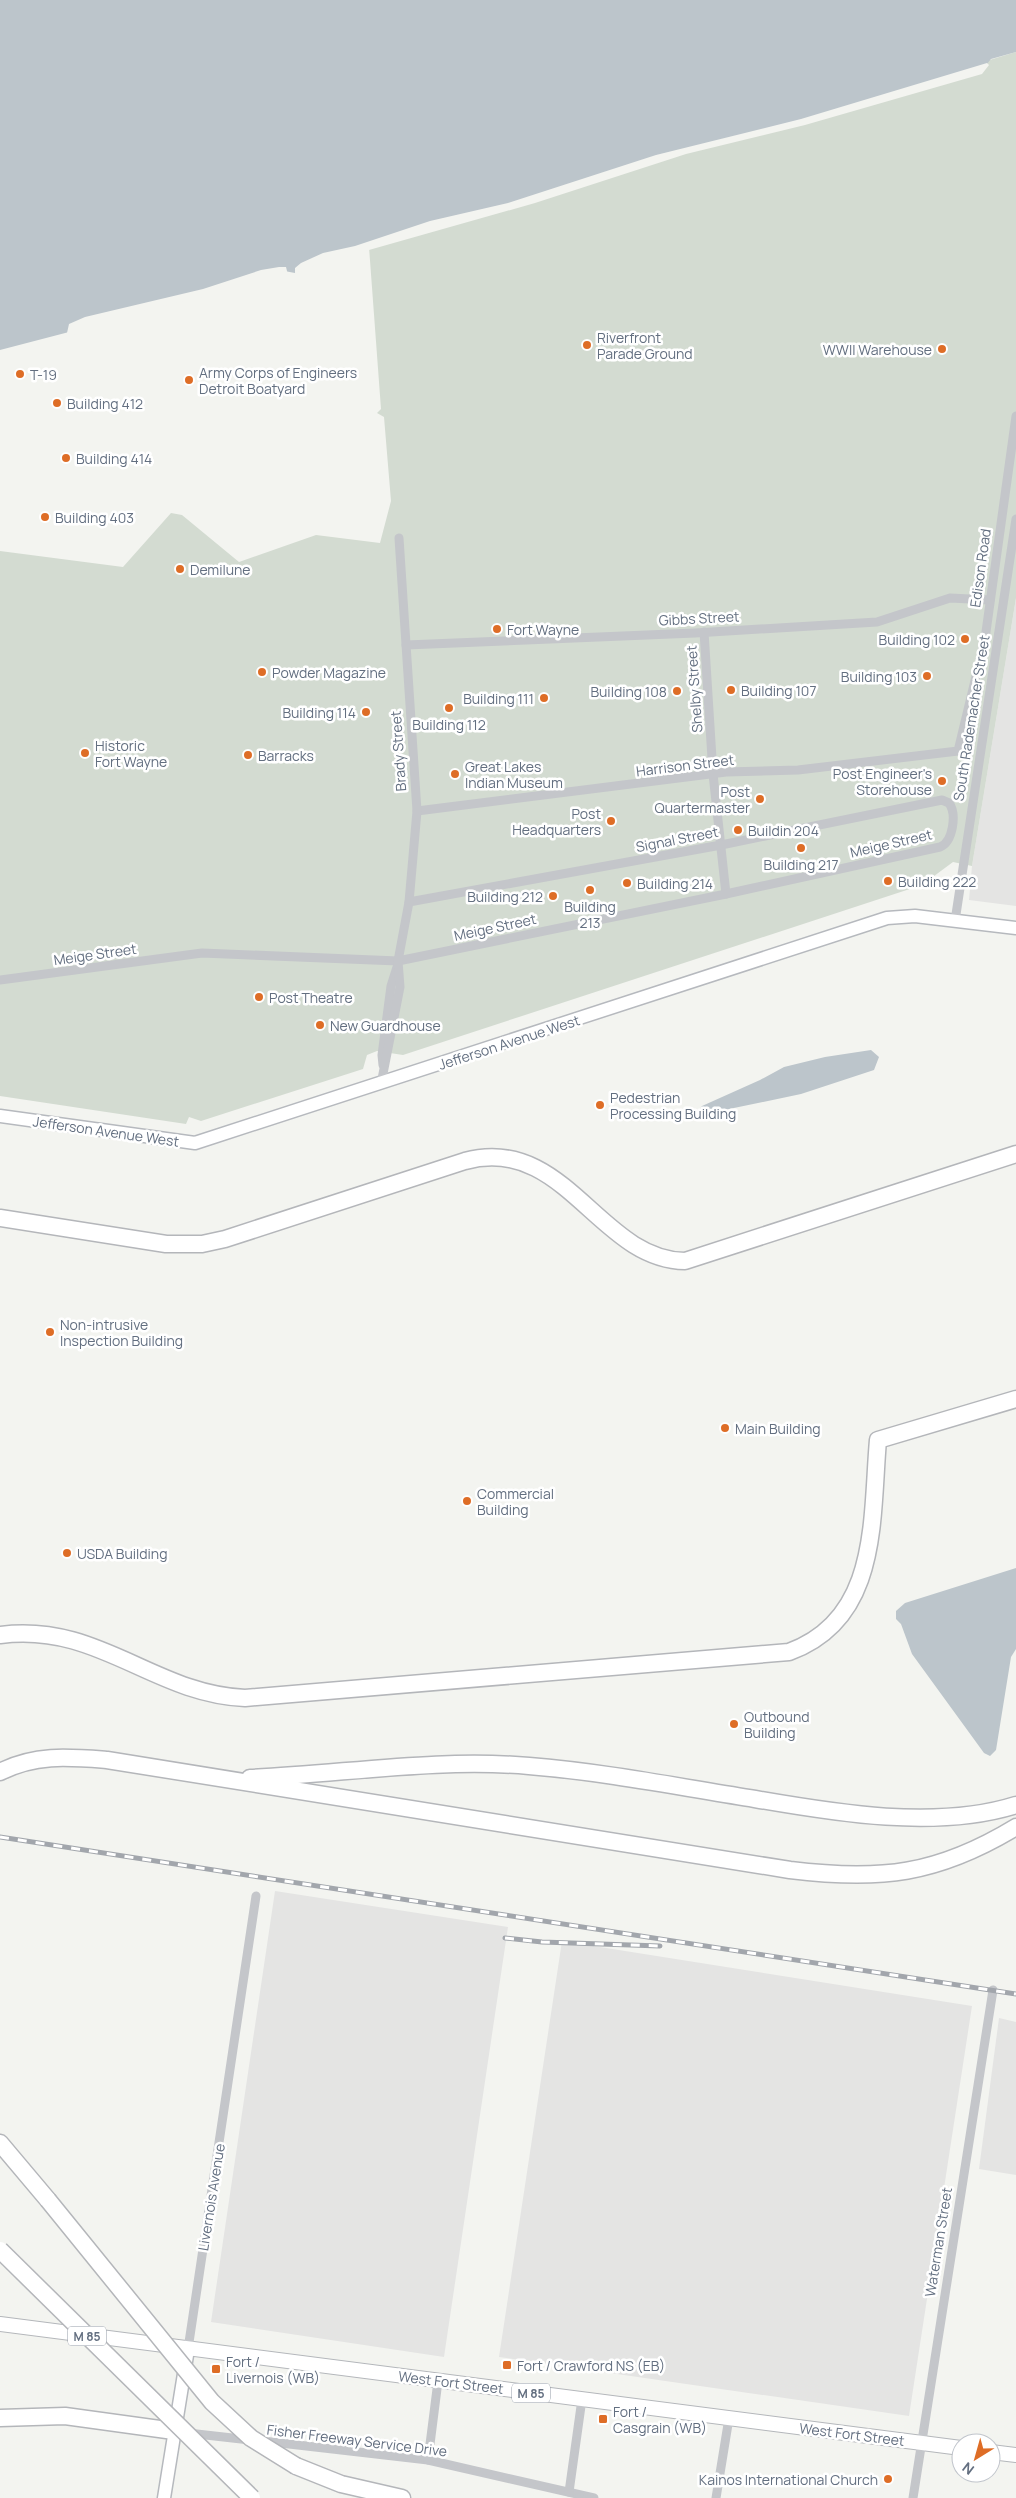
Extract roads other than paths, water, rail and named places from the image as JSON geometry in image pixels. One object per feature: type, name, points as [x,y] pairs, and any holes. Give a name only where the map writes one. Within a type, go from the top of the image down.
[{"type":"highway","points":[[0,1218],[166,1244],[202,1244],[225,1239],[465,1161],[497,1156],[520,1161],[549,1175],[645,1251],[668,1259],[685,1261],[1016,1154]]},
{"type":"highway","points":[[0,1635],[26,1633],[63,1636],[100,1649],[190,1689],[220,1696],[245,1698],[789,1652],[809,1644],[832,1627],[846,1609],[861,1580],[869,1550],[878,1440],[1016,1399]]},
{"type":"highway","points":[[0,1772],[28,1761],[50,1757],[107,1760],[790,1870],[844,1875],[893,1874],[944,1863],[974,1851],[1016,1827]]},
{"type":"highway","points":[[210,1778],[265,1777],[470,1764],[505,1764],[600,1775],[850,1814],[946,1816],[990,1811],[1016,1805]]},
{"type":"highway","points":[[0,2143],[212,2402],[251,2438],[296,2466],[340,2484],[402,2498]]},
{"type":"highway","points":[[0,2250],[252,2498]]},
{"type":"highway","points":[[0,2418],[65,2416],[174,2431]]},
{"type":"main road","name":"Jefferson Avenue West","points":[[0,1116],[195,1143],[887,918],[910,916],[1016,928]]},
{"type":"main road","name":"West Fort Street","points":[[0,2324],[951,2447]]},
{"type":"main road","name":"Livernois Avenue","points":[[164,2496],[188,2349]]},
{"type":"main road","points":[[1001,2453],[1016,2455]]},
{"type":"street","name":"Edison Road","points":[[958,751],[985,639],[1016,416]]},
{"type":"street","name":"South Rademacher Street","points":[[955,921],[1016,519]]},
{"type":"street","name":"Brady Street","points":[[381,1084],[383,1065],[388,1056],[400,987],[398,961],[409,902],[416,811],[398,538]]},
{"type":"street","name":"Gibbs Street","points":[[406,645],[704,632],[877,622],[950,598],[990,600]]},
{"type":"street","name":"Shelby Street","points":[[704,632],[713,774],[726,894]]},
{"type":"street","name":"Harrison Street","points":[[416,811],[713,774],[798,770],[958,751]]},
{"type":"street","name":"Signal Street","points":[[409,902],[721,845],[942,800],[949,803]]},
{"type":"street","name":"Meige Street","points":[[0,980],[202,953],[398,961],[726,894],[945,845],[950,838],[953,811],[949,803]]},
{"type":"street","name":"Livernois Avenue","points":[[188,2349],[256,1896]]},
{"type":"street","name":"Waterman Street","points":[[913,2498],[993,1990]]},
{"type":"street","points":[[428,2460],[438,2381]]},
{"type":"street","points":[[569,2492],[582,2399]]},
{"type":"street","points":[[716,2498],[729,2418]]},
{"type":"street","name":"Fisher Freeway Service Drive","points":[[174,2431],[428,2460],[594,2498]]},
{"type":"railway","points":[[0,1837],[1016,1994]]},
{"type":"railway","points":[[505,1938],[542,1942],[660,1946]]},
{"type":"place","name":"Riverfront Parade Ground","points":[[587,345]]},
{"type":"place","name":"WWII Warehouse","points":[[942,349]]},
{"type":"place","name":"T-19","points":[[20,374]]},
{"type":"place","name":"Army Corps of Engineers Detroit Boatyard","points":[[189,380]]},
{"type":"place","name":"Building 412","points":[[57,403]]},
{"type":"place","name":"Building 414","points":[[66,458]]},
{"type":"place","name":"Building 403","points":[[45,517]]},
{"type":"place","name":"Demilune","points":[[180,569]]},
{"type":"place","name":"Fort Wayne","points":[[497,629]]},
{"type":"place","name":"Building 102","points":[[965,639]]},
{"type":"place","name":"Powder Magazine","points":[[262,672]]},
{"type":"place","name":"Building 103","points":[[927,676]]},
{"type":"place","name":"Building 107","points":[[731,690]]},
{"type":"place","name":"Building 108","points":[[677,691]]},
{"type":"place","name":"Building 111","points":[[544,698]]},
{"type":"place","name":"Building 112","points":[[449,708]]},
{"type":"place","name":"Building 114","points":[[366,712]]},
{"type":"place","name":"Historic Fort Wayne","points":[[85,753]]},
{"type":"place","name":"Barracks","points":[[248,755]]},
{"type":"place","name":"Great Lakes Indian Museum","points":[[455,774]]},
{"type":"place","name":"Post Engineer's Storehouse","points":[[942,781]]},
{"type":"place","name":"Post Quartermaster","points":[[760,799]]},
{"type":"place","name":"Post Headquarters","points":[[611,821]]},
{"type":"place","name":"Buildin 204","points":[[738,830]]},
{"type":"place","name":"Building 217","points":[[801,848]]},
{"type":"place","name":"Building 222","points":[[888,881]]},
{"type":"place","name":"Building 214","points":[[627,883]]},
{"type":"place","name":"Building 213","points":[[590,890]]},
{"type":"place","name":"Building 212","points":[[553,896]]},
{"type":"place","name":"Post Theatre","points":[[259,997]]},
{"type":"place","name":"New Guardhouse","points":[[320,1025]]},
{"type":"place","name":"Pedestrian Processing Building","points":[[600,1105]]},
{"type":"place","name":"Non-intrusive Inspection Building","points":[[50,1332]]},
{"type":"place","name":"Main Building","points":[[725,1428]]},
{"type":"place","name":"Commercial Building","points":[[467,1501]]},
{"type":"place","name":"USDA Building","points":[[67,1553]]},
{"type":"place","name":"Outbound Building","points":[[734,1724]]},
{"type":"place","name":"Fort / Crawford NS (EB)","points":[[507,2365]]},
{"type":"place","name":"Fort / Livernois (WB)","points":[[216,2369]]},
{"type":"place","name":"Fort / Casgrain (WB)","points":[[603,2419]]},
{"type":"place","name":"Kainos International Church","points":[[888,2479]]}]
